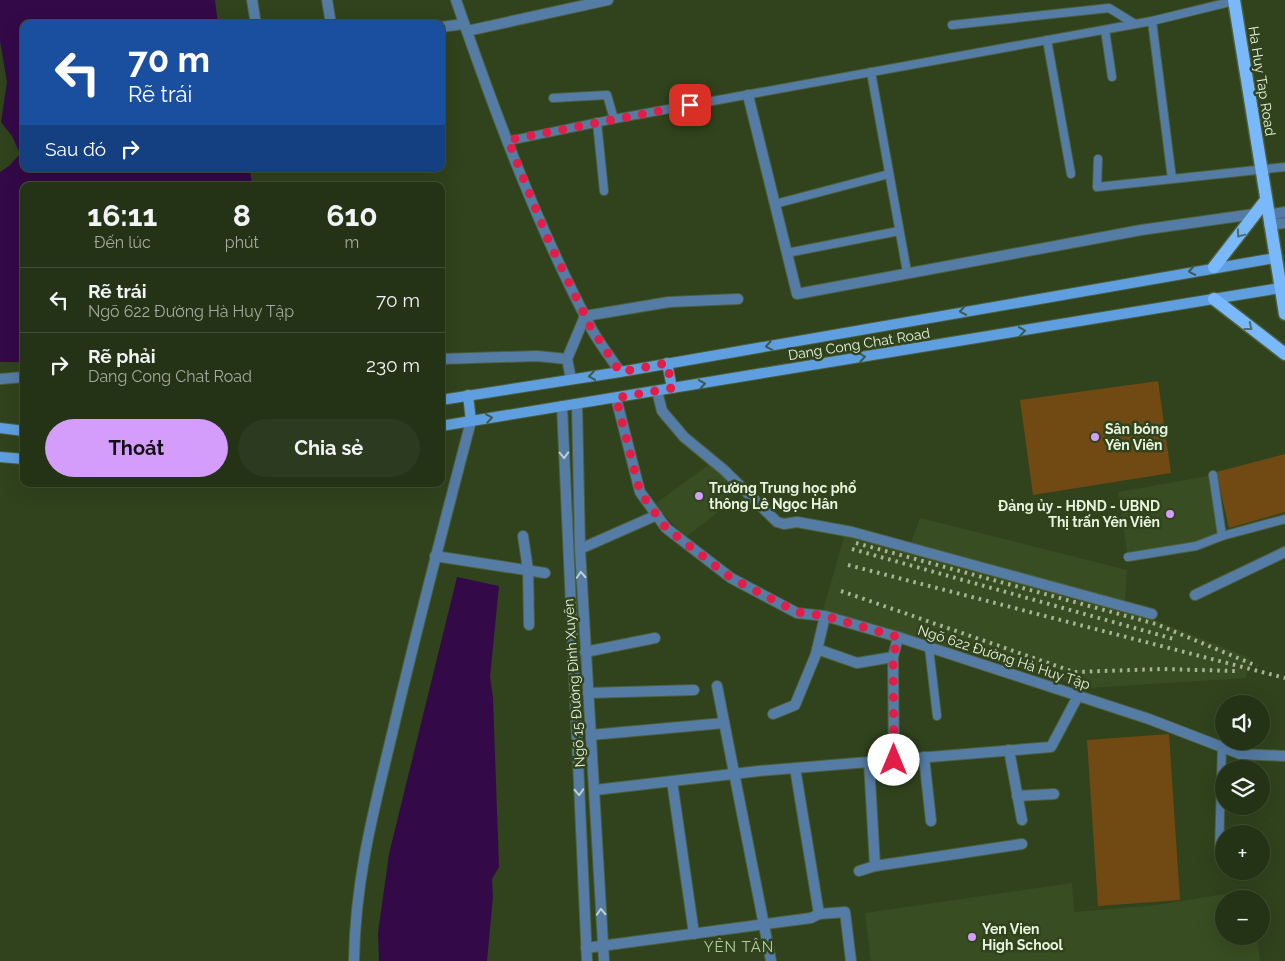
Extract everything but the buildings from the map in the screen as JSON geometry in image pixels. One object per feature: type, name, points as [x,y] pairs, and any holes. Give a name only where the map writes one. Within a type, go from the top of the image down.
[{"type":"main road","name":"Ha Huy Tap Road","points":[[1234,1],[1285,314]]},
{"type":"main road","points":[[1214,267],[1266,200]]},
{"type":"main road","name":"Dang Cong Chat Road","points":[[445,399],[620,372],[1214,267],[1275,258]]},
{"type":"main road","name":"Dang Cong Chat Road","points":[[445,425],[1280,288]]},
{"type":"main road","points":[[1214,299],[1285,354]]},
{"type":"main road","points":[[667,363],[672,388]]},
{"type":"main road","points":[[468,395],[471,421]]},
{"type":"main road","points":[[0,428],[20,430]]},
{"type":"main road","points":[[0,456],[20,458]]},
{"type":"street","points":[[252,0],[255,20]]},
{"type":"street","points":[[327,0],[330,20]]},
{"type":"street","points":[[456,0],[508,140],[549,242],[585,316],[620,372]]},
{"type":"street","points":[[445,27],[465,27],[607,0]]},
{"type":"street","points":[[748,95],[797,294],[907,272],[1141,230],[1254,214]]},
{"type":"street","points":[[1269,220],[1285,212]]},
{"type":"street","points":[[1269,220],[1285,223]]},
{"type":"street","points":[[585,316],[669,302],[738,299]]},
{"type":"street","points":[[570,379],[567,359],[585,316]]},
{"type":"street","points":[[445,360],[537,356],[567,359]]},
{"type":"street","points":[[0,378],[20,377]]},
{"type":"street","points":[[657,391],[662,411],[684,437],[724,470],[777,522],[784,524],[797,522],[852,532],[1152,614]]},
{"type":"street","name":"Ngõ 622 Đường Hà Huy Tập","points":[[616,398],[640,492],[666,528],[731,578],[797,612],[825,616],[898,637],[1149,719],[1215,744]]},
{"type":"street","name":"Ngõ 15 Đường Đình Xuyên","points":[[577,404],[580,549],[604,961]]},
{"type":"street","name":"Ngõ 15 Đường Đình Xuyên","points":[[562,406],[587,961]]},
{"type":"street","points":[[354,961],[355,915],[363,858],[435,556],[471,421]]},
{"type":"street","points":[[580,549],[657,515]]},
{"type":"street","points":[[524,536],[528,570],[529,625]]},
{"type":"street","points":[[1195,596],[1285,552]]},
{"type":"street","points":[[435,556],[545,573]]},
{"type":"street","points":[[773,714],[795,705],[817,649],[825,616]]},
{"type":"street","points":[[894,760],[893,657],[898,637]]},
{"type":"street","points":[[585,652],[655,638]]},
{"type":"street","points":[[817,649],[857,663],[893,657]]},
{"type":"street","points":[[573,678],[587,678]]},
{"type":"street","points":[[717,686],[771,961]]},
{"type":"street","points":[[588,694],[694,690]]},
{"type":"street","points":[[595,790],[796,768],[1051,747],[1078,696]]},
{"type":"street","points":[[591,735],[724,723]]},
{"type":"street","points":[[1009,750],[1022,820]]},
{"type":"street","name":"Ngõ 622 Đường Hà Huy Tập","points":[[1230,750],[1240,754],[1285,756]]},
{"type":"street","points":[[924,757],[931,821]]},
{"type":"street","points":[[869,762],[875,866]]},
{"type":"street","points":[[796,768],[819,914]]},
{"type":"street","points":[[672,781],[694,934]]},
{"type":"street","points":[[1017,796],[1054,794]]},
{"type":"street","points":[[859,871],[875,866],[1022,844]]},
{"type":"street","points":[[586,948],[811,918],[819,914],[845,912],[851,961]]},
{"type":"lane","points":[[508,140],[614,118],[1105,30],[1152,21],[1234,1]]},
{"type":"lane","points":[[952,26],[1109,8],[1135,24]]},
{"type":"lane","points":[[1152,21],[1172,178]]},
{"type":"lane","points":[[1105,30],[1112,77]]},
{"type":"lane","points":[[1047,40],[1071,174]]},
{"type":"lane","points":[[871,72],[907,272]]},
{"type":"lane","points":[[553,98],[607,95],[614,118]]},
{"type":"lane","points":[[597,122],[604,191]]},
{"type":"lane","points":[[1098,158],[1097,187],[1261,168],[1285,167]]},
{"type":"lane","points":[[775,204],[889,174]]},
{"type":"lane","points":[[787,253],[899,231]]},
{"type":"lane","points":[[1213,476],[1222,536]]},
{"type":"lane","points":[[1128,557],[1196,546],[1222,536],[1285,519]]},
{"type":"lane","points":[[929,648],[937,716]]},
{"type":"lane","points":[[1220,825],[1222,750]]},
{"type":"shaded area","points":[[0,0],[215,0],[218,20],[20,20],[20,154],[12,136],[1,122],[7,82],[0,41]]},
{"type":"shaded area","points":[[20,154],[20,172],[250,172],[252,182],[20,182],[20,362],[0,362],[0,172],[9,166]]},
{"type":"shaded area","name":"Sân bóng Yên Viên","points":[[1158,381],[1171,473],[1033,495],[1020,400]]},
{"type":"shaded area","points":[[1285,454],[1285,512],[1229,528],[1216,472]]},
{"type":"shaded area","name":"Trường Trung học phổ thông Lê Ngọc Hân","points":[[711,463],[739,488],[718,512],[685,538],[655,504]]},
{"type":"shaded area","name":"Đảng ủy - HĐND - UBND Thị trấn Yên Viên","points":[[1213,475],[1222,536],[1156,553],[1128,557],[1118,492]]},
{"type":"shaded area","points":[[920,518],[1127,570],[1125,603],[1138,613],[1250,658],[1246,678],[1090,688],[823,610],[847,527],[911,543]]},
{"type":"shaded area","points":[[457,577],[499,586],[490,677],[493,698],[499,867],[492,879],[493,896],[487,961],[379,961],[378,933],[389,854]]},
{"type":"shaded area","points":[[1169,734],[1180,900],[1098,906],[1087,740]]},
{"type":"shaded area","name":"Yen Vien High School","points":[[1072,883],[1074,912],[1157,905],[1215,896],[1215,945],[1258,945],[1260,961],[871,961],[865,913]]},
{"type":"railway","points":[[856,543],[1156,624],[1257,666]]},
{"type":"railway","points":[[852,549],[1174,639]]},
{"type":"railway","points":[[848,565],[1285,678]]},
{"type":"railway","points":[[841,591],[1074,672],[1162,669],[1236,671]]},
{"type":"place","name":"Sân bóng Yên Viên","points":[[1095,437]]},
{"type":"place","name":"Trường Trung học phổ thông Lê Ngọc Hân","points":[[699,496]]},
{"type":"place","name":"Đảng ủy - HĐND - UBND Thị trấn Yên Viên","points":[[1170,514]]},
{"type":"place","name":"Yen Vien High School","points":[[972,937]]},
{"type":"district","name":"YÊN TÂN","points":[[739,947]]},
{"type":"route","points":[[690,105],[614,118],[508,140],[549,242],[590,326],[620,372],[667,363],[672,388],[616,398],[625,440],[640,492],[666,528],[731,578],[797,612],[825,616],[898,637],[893,657],[894,760]]}]
